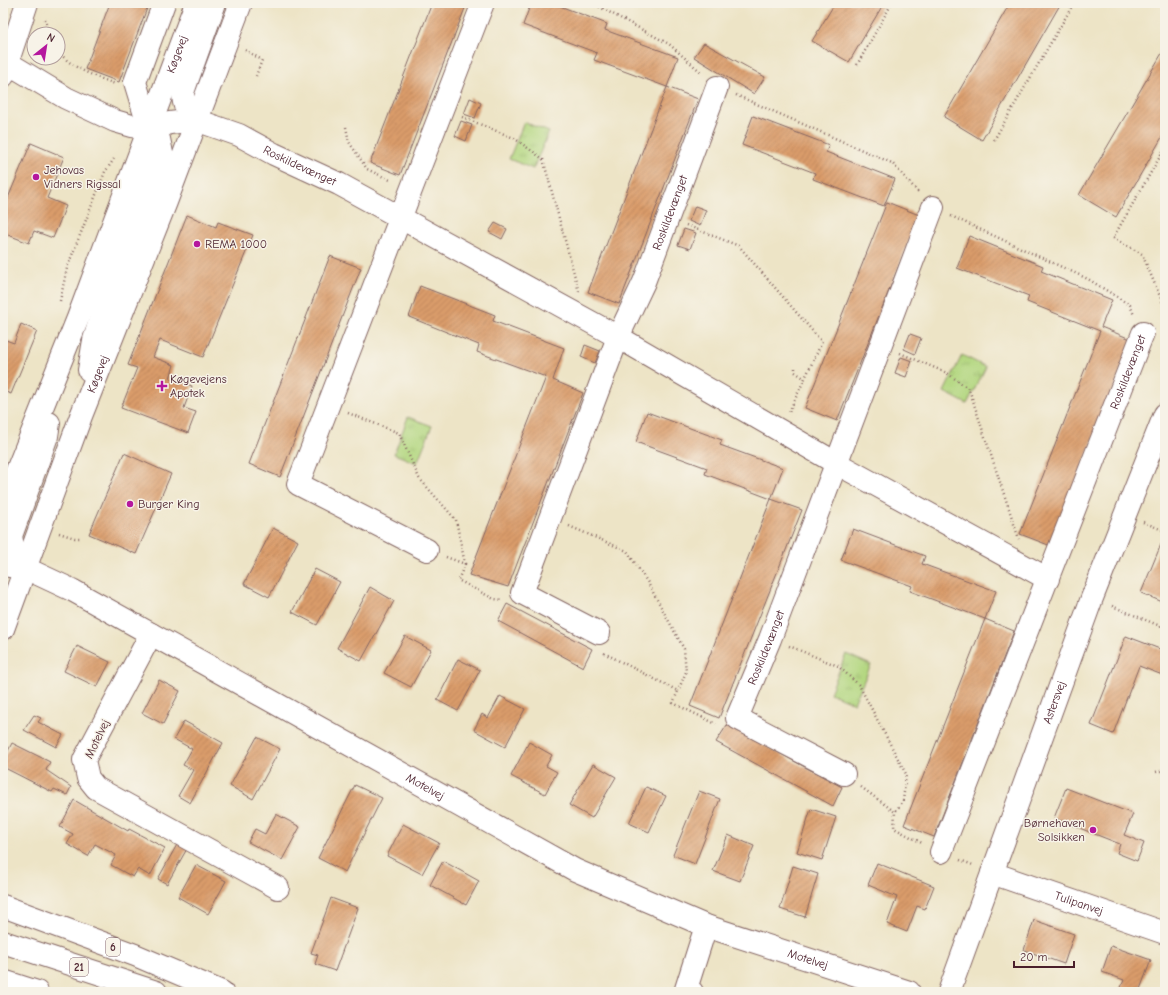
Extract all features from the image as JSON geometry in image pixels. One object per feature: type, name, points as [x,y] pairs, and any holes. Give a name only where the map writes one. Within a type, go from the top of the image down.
[{"type":"main road","points":[[27,3],[5,67],[114,121],[132,126],[149,128],[170,123],[196,120]]},
{"type":"main road","points":[[81,416],[94,340],[107,297],[162,153],[159,139],[149,128],[135,82],[164,3]]},
{"type":"main road","name":"Køgevej","points":[[3,505],[61,361],[196,3]]},
{"type":"main road","points":[[196,120],[187,112],[183,104],[183,92],[216,3]]},
{"type":"main road","name":"Køgevej","points":[[3,629],[81,416],[166,202],[241,3]]},
{"type":"main road","points":[[427,550],[298,484],[402,217],[483,3]]},
{"type":"main road","name":"Roskildevænget","points":[[522,593],[618,337],[644,282],[717,86]]},
{"type":"main road","name":"Roskildevænget","points":[[196,120],[239,135],[274,154],[339,184],[402,217],[618,337],[836,463],[1048,579]]},
{"type":"main road","name":"Roskildevænget","points":[[737,718],[770,638],[932,207]]},
{"type":"main road","name":"Roskildevænget","points":[[941,852],[1143,333]]},
{"type":"main road","points":[[25,568],[14,552],[11,536],[47,436],[61,361]]},
{"type":"main road","name":"Astersvej","points":[[949,992],[1092,598],[1165,414]]},
{"type":"main road","points":[[3,545],[25,568]]},
{"type":"main road","points":[[3,565],[25,568]]},
{"type":"main road","name":"Motelvej","points":[[25,568],[72,590],[575,870],[706,926],[909,992]]},
{"type":"main road","points":[[522,593],[599,633]]},
{"type":"main road","name":"Motelvej","points":[[151,634],[84,760],[88,778],[96,788],[278,888]]},
{"type":"main road","points":[[737,718],[844,774]]},
{"type":"main road","name":"Tulipanvej","points":[[992,873],[1165,933]]},
{"type":"main road","name":"6","points":[[3,906],[135,955],[222,992]]},
{"type":"main road","points":[[692,992],[686,989],[706,926]]},
{"type":"main road","name":"21","points":[[3,942],[156,992]]},
{"type":"main road","points":[[3,981],[37,992]]},
{"type":"path","name":"Roskildevænget","points":[[592,3],[669,44],[717,86],[892,163],[932,207],[1088,279],[1130,305],[1143,333]]},
{"type":"path","points":[[857,65],[892,3]]},
{"type":"path","points":[[994,140],[1074,3]]},
{"type":"path","points":[[226,42],[249,52],[262,60],[256,76]]},
{"type":"path","points":[[66,59],[82,70],[119,86],[135,82]]},
{"type":"path","points":[[443,109],[514,138],[543,159],[586,319]]},
{"type":"path","points":[[346,127],[349,142],[367,169],[395,182],[397,176],[415,183]]},
{"type":"path","points":[[1165,148],[1113,238],[1142,254],[1162,301],[1165,304]]},
{"type":"path","points":[[667,218],[739,246],[822,342],[780,431]]},
{"type":"path","points":[[881,344],[947,373],[969,389],[1029,569]]},
{"type":"path","points":[[795,368],[795,372],[804,378]]},
{"type":"path","points":[[329,405],[399,433],[419,478],[456,520],[465,564],[458,580],[494,599],[515,601],[522,593]]},
{"type":"path","points":[[550,518],[627,551],[648,583],[684,649],[686,672],[673,703],[720,725],[737,718]]},
{"type":"path","points":[[427,550],[465,564]]},
{"type":"path","points":[[599,633],[602,651],[678,691]]},
{"type":"path","points":[[770,638],[838,666],[859,685],[906,774],[904,800],[895,812],[894,828],[941,852],[992,873]]},
{"type":"path","points":[[1156,772],[1165,770]]},
{"type":"path","points":[[844,774],[895,812]]},
{"type":"green space","points":[[524,122],[549,132],[533,169],[509,159]]},
{"type":"green space","points":[[962,355],[986,367],[967,404],[944,392]]},
{"type":"green space","points":[[408,417],[432,426],[417,463],[394,454]]},
{"type":"green space","points":[[846,654],[871,665],[854,703],[830,693]]},
{"type":"building","points":[[110,3],[149,3],[119,82],[85,69]]},
{"type":"building","points":[[432,3],[467,3],[400,175],[370,163]]},
{"type":"building","points":[[531,3],[552,3],[607,24],[605,30],[678,57],[667,87],[594,60],[597,53],[523,25]]},
{"type":"building","points":[[835,3],[884,3],[849,62],[812,41]]},
{"type":"building","points":[[1010,3],[1061,3],[982,140],[944,117]]},
{"type":"building","points":[[704,43],[765,77],[754,94],[694,57]]},
{"type":"building","points":[[1165,48],[1165,132],[1116,217],[1079,195]]},
{"type":"building","points":[[667,87],[698,99],[619,304],[588,292]]},
{"type":"building","points":[[470,98],[481,103],[475,118],[464,114]]},
{"type":"building","points":[[753,116],[829,145],[826,152],[895,179],[884,206],[813,179],[815,173],[742,145]]},
{"type":"building","points":[[461,121],[472,125],[466,141],[455,136]]},
{"type":"building","name":"Jehovas Vidners Rigssal","points":[[31,143],[64,157],[47,198],[66,206],[53,238],[34,231],[29,243],[3,233],[3,210]]},
{"type":"building","points":[[887,202],[919,215],[837,421],[805,408]]},
{"type":"building","points":[[695,206],[706,210],[700,226],[689,221]]},
{"type":"building","points":[[187,215],[216,227],[218,222],[253,235],[203,357],[160,340],[153,357],[174,365],[170,378],[192,386],[184,408],[196,412],[188,433],[121,408],[137,368],[128,365]]},
{"type":"building","points":[[495,223],[507,229],[502,239],[489,232]]},
{"type":"building","points":[[684,229],[696,233],[690,249],[678,245]]},
{"type":"building","points":[[969,236],[1043,266],[1041,271],[1112,300],[1101,327],[1133,340],[1051,546],[1020,534],[1100,331],[1027,302],[1029,296],[957,268]]},
{"type":"building","points":[[330,256],[361,268],[280,477],[249,464]]},
{"type":"building","points":[[420,286],[495,315],[493,321],[564,348],[553,380],[583,393],[508,587],[469,575],[546,377],[477,352],[479,345],[409,317]]},
{"type":"building","points":[[21,324],[37,331],[11,394],[3,391],[3,339],[14,343]]},
{"type":"building","points":[[910,334],[921,338],[915,354],[904,349]]},
{"type":"building","points":[[585,345],[600,351],[595,363],[581,357]]},
{"type":"building","points":[[901,357],[912,361],[906,377],[895,373]]},
{"type":"building","points":[[647,412],[722,440],[720,445],[783,468],[771,499],[705,474],[707,468],[636,442]]},
{"type":"building","name":"Burger King","points":[[124,453],[171,474],[136,554],[89,534]]},
{"type":"building","points":[[771,499],[802,510],[719,718],[690,706]]},
{"type":"building","points":[[273,528],[298,541],[269,597],[244,584]]},
{"type":"building","points":[[853,529],[925,556],[922,564],[996,591],[985,619],[910,591],[912,586],[841,560]]},
{"type":"building","points":[[1165,537],[1165,603],[1141,593]]},
{"type":"building","points":[[315,569],[340,582],[317,625],[292,612]]},
{"type":"building","points":[[370,587],[394,601],[361,661],[337,648]]},
{"type":"building","points":[[507,604],[592,649],[583,667],[498,621]]},
{"type":"building","points":[[985,619],[1014,631],[934,837],[904,825]]},
{"type":"building","points":[[405,636],[431,650],[411,687],[384,673]]},
{"type":"building","points":[[1126,636],[1165,651],[1165,676],[1139,666],[1113,734],[1091,725]]},
{"type":"building","points":[[77,646],[110,662],[97,687],[64,671]]},
{"type":"building","points":[[458,659],[480,670],[458,711],[437,700]]},
{"type":"building","points":[[159,680],[180,691],[163,724],[142,713]]},
{"type":"building","points":[[500,696],[525,709],[505,747],[474,730],[482,714],[488,718]]},
{"type":"building","points":[[34,715],[41,718],[38,722],[63,735],[56,747],[24,730]]},
{"type":"building","points":[[184,721],[223,743],[190,803],[178,796],[193,770],[183,765],[192,749],[174,739]]},
{"type":"building","points":[[727,725],[842,787],[833,806],[716,742]]},
{"type":"building","points":[[257,737],[280,749],[253,799],[230,786]]},
{"type":"building","points":[[529,742],[552,755],[546,766],[557,772],[545,794],[511,776]]},
{"type":"building","points":[[12,743],[50,762],[46,770],[71,787],[67,795],[54,789],[52,792],[3,767],[3,761]]},
{"type":"building","points":[[593,764],[616,777],[592,818],[569,805]]},
{"type":"building","points":[[355,785],[382,798],[345,872],[318,858]]},
{"type":"building","points":[[646,787],[666,796],[649,832],[629,823]]},
{"type":"building","points":[[1066,788],[1133,814],[1124,835],[1144,843],[1137,861],[1117,853],[1120,844],[1054,818]]},
{"type":"building","points":[[699,791],[720,799],[695,864],[673,855]]},
{"type":"building","points":[[74,800],[128,831],[129,829],[165,848],[150,876],[138,869],[133,877],[111,865],[116,855],[95,844],[88,856],[67,844],[73,834],[60,827]]},
{"type":"building","points":[[811,809],[836,817],[822,860],[797,852]]},
{"type":"building","points":[[276,814],[300,827],[282,860],[248,842],[255,829],[265,834]]},
{"type":"building","points":[[403,824],[439,843],[422,874],[387,856]]},
{"type":"building","points":[[728,835],[754,846],[740,881],[713,871]]},
{"type":"building","points":[[179,841],[188,847],[167,884],[158,879]]},
{"type":"building","points":[[443,861],[479,881],[466,905],[430,885]]},
{"type":"building","points":[[877,863],[934,886],[925,909],[917,906],[907,932],[887,924],[897,897],[868,885]]},
{"type":"building","points":[[196,865],[226,881],[208,914],[178,897]]},
{"type":"building","points":[[793,866],[818,874],[805,917],[780,909]]},
{"type":"building","points":[[331,898],[358,908],[335,971],[315,964],[318,955],[311,953]]},
{"type":"building","points":[[1034,920],[1074,934],[1064,964],[1024,950]]},
{"type":"building","points":[[1111,946],[1151,960],[1139,992],[1126,992],[1120,990],[1124,980],[1102,972]]},
{"type":"place","name":"Jehovas Vidners Rigssal","points":[[36,177]]},
{"type":"place","name":"REMA 1000","points":[[197,244]]},
{"type":"place","name":"Køgevejens Apotek","points":[[162,386]]},
{"type":"place","name":"Burger King","points":[[130,504]]},
{"type":"place","name":"Børnehaven Solsikken","points":[[1093,830]]}]
